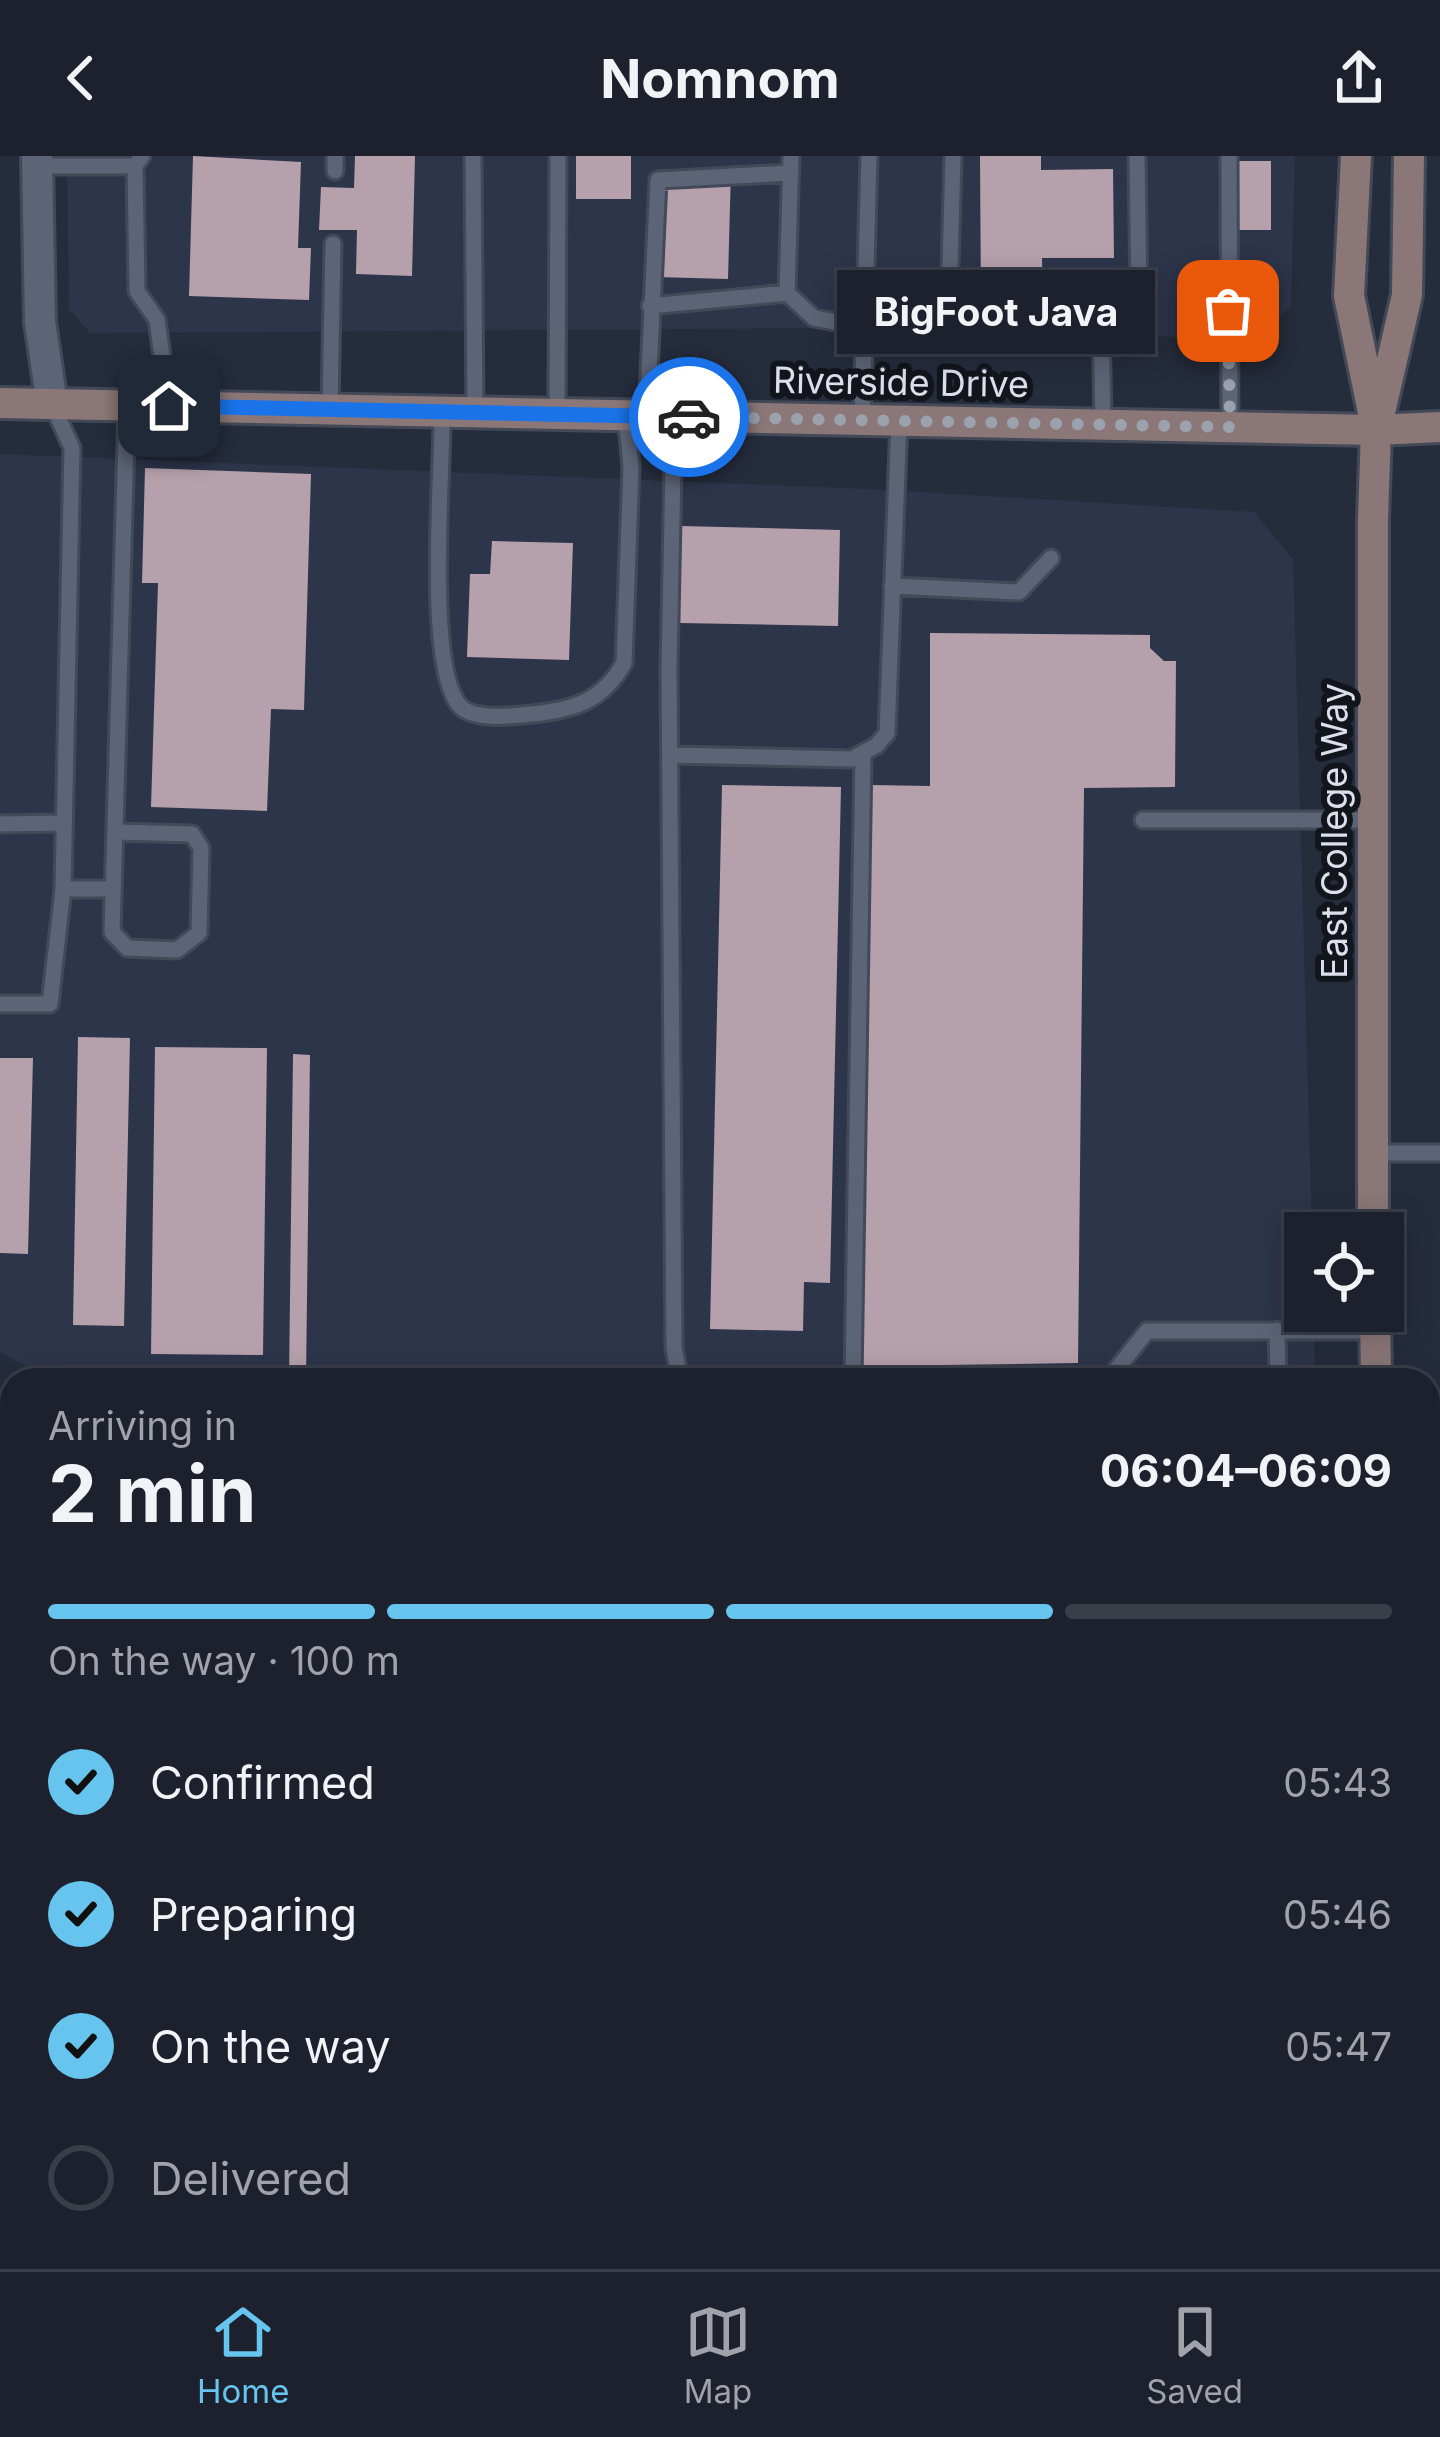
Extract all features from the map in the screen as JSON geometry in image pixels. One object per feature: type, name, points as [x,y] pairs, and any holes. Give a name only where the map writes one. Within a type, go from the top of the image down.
[{"type":"main road","name":"East College Way","points":[[1356,156],[1349,296],[1376,430],[1373,1212]]},
{"type":"main road","name":"East College Way","points":[[1376,430],[1407,295],[1409,156]]},
{"type":"main road","name":"Riverside Drive","points":[[0,403],[1376,430],[1440,427]]},
{"type":"main road","points":[[1375,1332],[1376,1368]]},
{"type":"street","points":[[37,161],[40,322],[52,404]]},
{"type":"lane","points":[[472,156],[475,412]]},
{"type":"lane","points":[[557,414],[558,156]]},
{"type":"lane","points":[[862,420],[869,156]]},
{"type":"lane","points":[[949,305],[952,156]]},
{"type":"lane","points":[[1103,425],[1101,317],[1109,310],[1133,308],[1139,298],[1137,156]]},
{"type":"lane","points":[[1228,156],[1230,427]]},
{"type":"lane","points":[[37,161],[138,161],[137,291],[157,320],[169,406]]},
{"type":"lane","points":[[678,1368],[670,755],[649,416],[658,180],[790,165],[787,293]]},
{"type":"lane","points":[[330,410],[333,244]]},
{"type":"lane","points":[[650,306],[787,293],[814,318],[863,327]]},
{"type":"lane","points":[[0,1004],[50,1004],[63,889],[72,448],[52,404]]},
{"type":"lane","points":[[115,832],[192,834],[202,848],[199,933],[177,950],[127,948],[112,932],[127,406]]},
{"type":"lane","points":[[442,412],[439,638],[449,686],[461,708],[477,715],[570,709],[594,699],[614,681],[624,663],[631,467],[649,416]]},
{"type":"lane","points":[[670,755],[852,759],[886,733],[899,421]]},
{"type":"lane","points":[[892,586],[1019,592],[1051,558]]},
{"type":"lane","points":[[853,1368],[863,753]]},
{"type":"lane","points":[[1143,820],[1373,820]]},
{"type":"lane","points":[[0,824],[62,824]]},
{"type":"lane","points":[[63,889],[111,889]]},
{"type":"lane","points":[[1372,1153],[1440,1153]]},
{"type":"lane","points":[[1118,1368],[1147,1331],[1284,1329]]},
{"type":"lane","points":[[1277,1330],[1278,1368]]},
{"type":"shaded area","points":[[67,156],[1295,156],[1291,306],[1255,339],[856,328],[90,333],[69,309]]},
{"type":"shaded area","points":[[0,454],[867,489],[1254,512],[1293,559],[1311,1212],[1284,1212],[1284,1332],[1314,1332],[1315,1368],[29,1368],[0,1352]]},
{"type":"building","points":[[193,156],[301,162],[298,248],[311,248],[309,300],[189,296]]},
{"type":"building","points":[[355,156],[415,156],[412,276],[356,274],[357,230],[319,230],[321,187],[354,188]]},
{"type":"building","points":[[576,156],[631,156],[631,199],[576,199]]},
{"type":"building","points":[[980,156],[1041,156],[1041,170],[1113,169],[1114,258],[1042,258],[1043,306],[981,307]]},
{"type":"building","points":[[1235,161],[1271,161],[1271,230],[1236,230]]},
{"type":"building","points":[[684,169],[731,170],[728,279],[656,277],[658,194],[668,176]]},
{"type":"building","points":[[145,468],[311,474],[304,710],[271,709],[267,811],[151,807],[158,583],[142,583]]},
{"type":"building","points":[[681,526],[840,530],[838,626],[679,623]]},
{"type":"building","points":[[492,541],[573,543],[569,660],[467,657],[470,574],[490,574]]},
{"type":"building","points":[[930,633],[1150,635],[1150,648],[1164,661],[1176,661],[1175,787],[1084,788],[1078,1363],[862,1368],[870,785],[930,786]]},
{"type":"building","points":[[722,785],[841,787],[830,1283],[804,1282],[803,1331],[710,1329]]},
{"type":"building","points":[[78,1037],[130,1038],[124,1326],[73,1325]]},
{"type":"building","points":[[155,1047],[267,1048],[263,1355],[151,1354]]},
{"type":"building","points":[[293,1054],[310,1055],[306,1368],[289,1368]]},
{"type":"building","points":[[0,1058],[33,1058],[28,1254],[0,1253]]},
{"type":"way so far","points":[[689,417],[1230,427],[1228,311]]},
{"type":"place","name":"BigFoot Java","points":[[1228,311]]},
{"type":"route","points":[[169,406],[689,417]]}]
